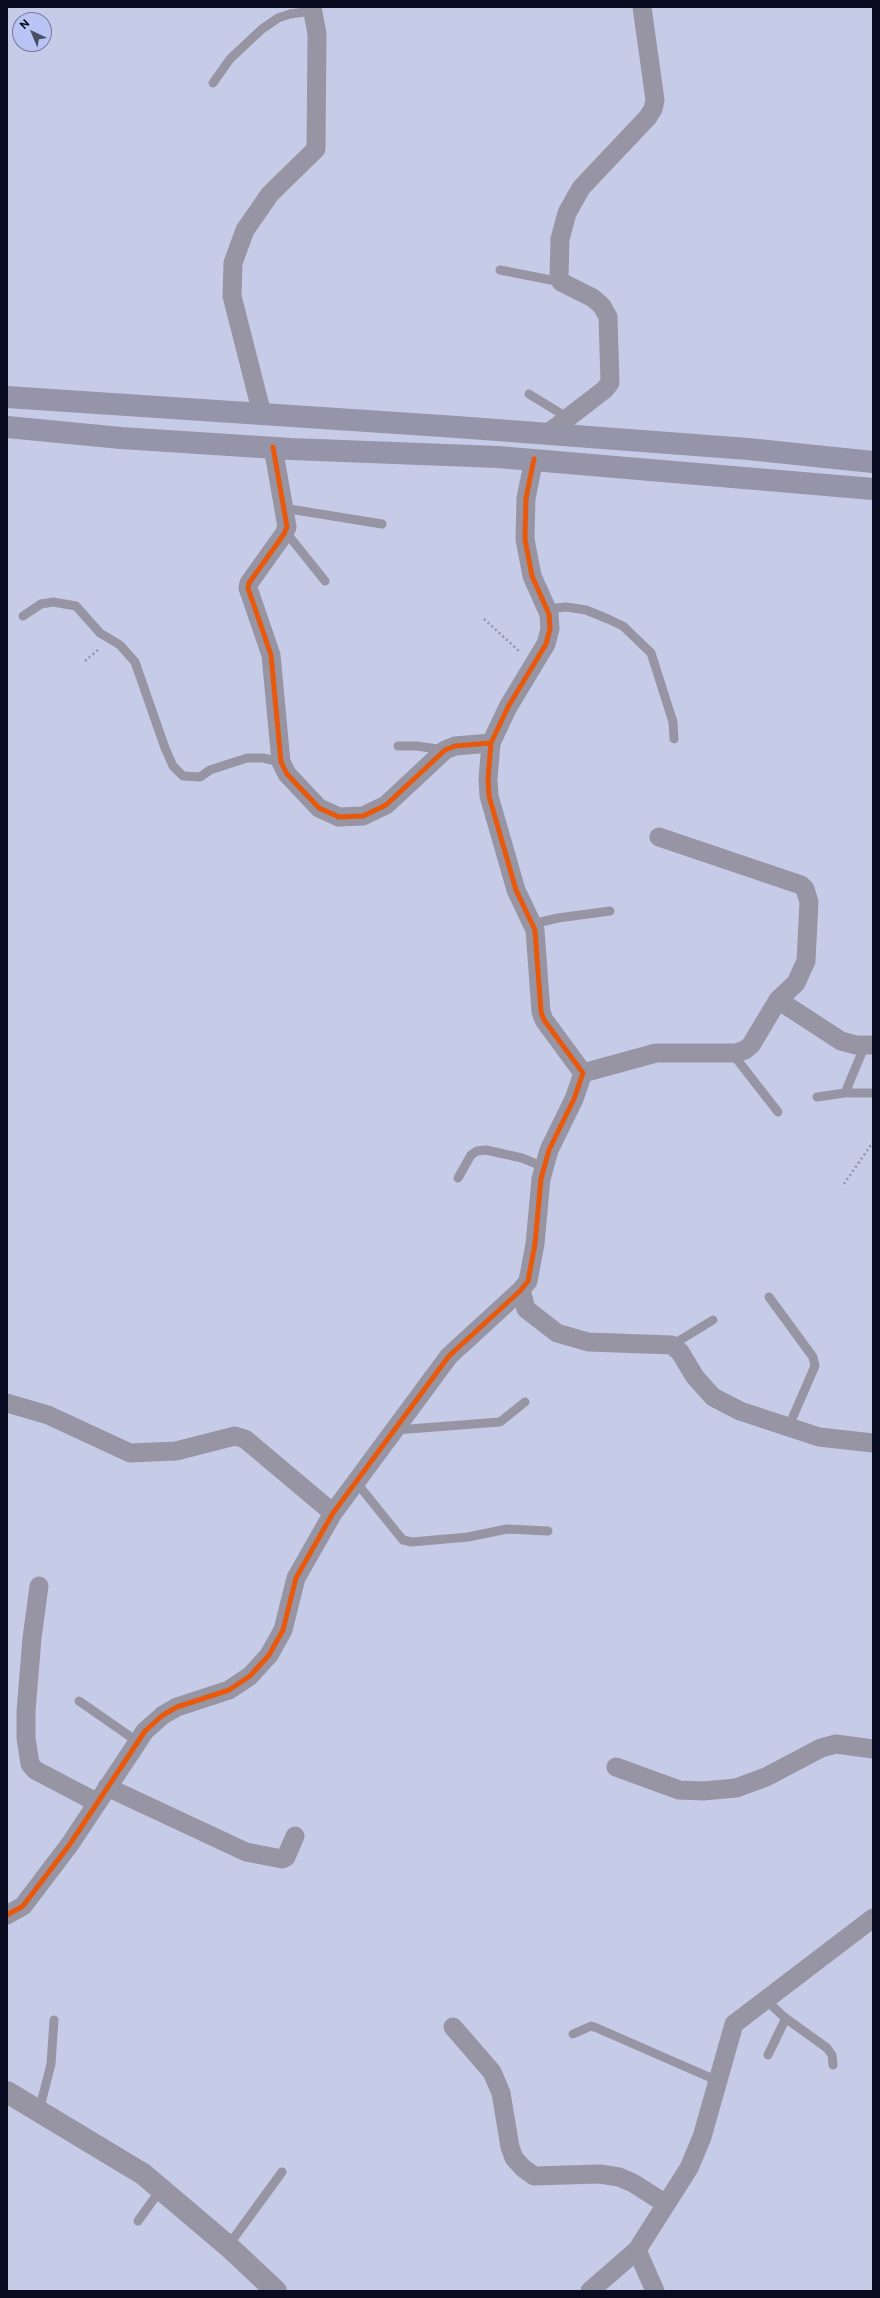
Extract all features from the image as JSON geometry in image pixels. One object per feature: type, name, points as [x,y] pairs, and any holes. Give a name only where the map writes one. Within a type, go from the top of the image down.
[{"type":"highway","points":[[7,397],[748,449],[873,462]]},
{"type":"highway","points":[[7,427],[121,438],[272,447],[534,459],[873,489]]},
{"type":"street","points":[[547,434],[604,390],[610,383],[611,376],[608,317],[602,306],[593,298],[561,282],[559,277],[560,239],[568,213],[581,188],[648,117],[653,109],[655,100],[642,7]]},
{"type":"street","points":[[262,414],[232,296],[233,263],[245,230],[266,200],[316,149],[317,34],[312,9]]},
{"type":"street","points":[[272,447],[287,522],[285,531],[249,583],[248,588],[271,656],[281,762],[287,774],[319,808],[339,817],[363,816],[386,804],[445,750],[455,746],[491,743]]},
{"type":"street","points":[[534,459],[526,498],[525,539],[532,576],[547,609],[550,628],[546,644],[508,707],[491,743],[488,779],[489,796],[516,890],[532,924],[537,941],[541,1012],[544,1020],[583,1073]]},
{"type":"street","points":[[583,1073],[656,1053],[732,1053],[745,1050],[751,1045],[778,1000],[796,983],[806,961],[809,902],[805,889],[801,885],[659,837]]},
{"type":"street","points":[[778,1000],[841,1041],[869,1045]]},
{"type":"street","points":[[7,1915],[23,1906],[70,1844],[96,1802],[145,1731],[163,1715],[177,1707],[229,1690],[250,1676],[269,1655],[283,1630],[296,1578],[333,1512],[449,1356],[521,1290],[528,1281],[535,1244],[541,1179],[544,1167],[549,1150],[574,1099],[583,1073]]},
{"type":"street","points":[[521,1290],[526,1310],[557,1333],[588,1342],[672,1345],[680,1352],[695,1377],[713,1397],[740,1411],[819,1437],[873,1443]]},
{"type":"street","points":[[7,1403],[48,1415],[130,1453],[176,1450],[235,1436],[245,1439],[333,1512]]},
{"type":"street","points":[[39,1586],[32,1638],[26,1711],[26,1738],[30,1764],[35,1770],[96,1802]]},
{"type":"street","points":[[616,1768],[679,1790],[703,1791],[736,1788],[766,1778],[821,1748],[836,1744],[873,1749]]},
{"type":"street","points":[[107,1787],[246,1852],[282,1859],[286,1857],[295,1836]]},
{"type":"street","points":[[590,2291],[638,2250],[689,2168],[702,2137],[734,2024],[873,1918]]},
{"type":"street","points":[[453,2026],[492,2072],[501,2093],[510,2147],[514,2158],[523,2168],[534,2176],[600,2174],[619,2177],[644,2188],[666,2204]]},
{"type":"street","points":[[7,2092],[143,2174],[228,2246],[276,2291]]},
{"type":"street","points":[[638,2250],[654,2291]]},
{"type":"lane","points":[[213,83],[230,59],[262,29],[278,18],[312,9]]},
{"type":"lane","points":[[500,270],[561,282]]},
{"type":"lane","points":[[529,394],[568,418]]},
{"type":"lane","points":[[283,508],[382,524]]},
{"type":"lane","points":[[285,531],[325,581]]},
{"type":"lane","points":[[23,616],[41,604],[52,602],[76,606],[100,633],[120,645],[135,662],[165,748],[173,766],[183,776],[200,777],[210,770],[247,758],[263,758],[281,762]]},
{"type":"lane","points":[[547,609],[566,607],[586,610],[608,619],[622,626],[651,653],[673,722],[674,739]]},
{"type":"lane","points":[[398,746],[417,746],[445,750]]},
{"type":"lane","points":[[532,924],[558,918],[610,911]]},
{"type":"lane","points":[[846,1093],[869,1045]]},
{"type":"lane","points":[[732,1053],[778,1112]]},
{"type":"lane","points":[[818,1097],[846,1093],[873,1094]]},
{"type":"lane","points":[[458,1178],[472,1155],[477,1151],[486,1150],[522,1158],[544,1167]]},
{"type":"lane","points":[[770,1297],[814,1356],[814,1366],[788,1428]]},
{"type":"lane","points":[[672,1345],[713,1320]]},
{"type":"lane","points":[[394,1430],[500,1422],[525,1402]]},
{"type":"lane","points":[[356,1482],[398,1534],[408,1541],[468,1537],[507,1529],[548,1531]]},
{"type":"lane","points":[[78,1702],[138,1742]]},
{"type":"lane","points":[[765,1999],[784,2017],[827,2048],[832,2055],[833,2065]]},
{"type":"lane","points":[[768,2055],[784,2024],[784,2017]]},
{"type":"lane","points":[[39,2111],[51,2064],[54,2020]]},
{"type":"lane","points":[[573,2034],[591,2026],[718,2081]]},
{"type":"lane","points":[[228,2246],[282,2172]]},
{"type":"lane","points":[[138,2221],[162,2189]]},
{"type":"path","points":[[484,619],[533,665]]},
{"type":"path","points":[[85,661],[110,639]]},
{"type":"path","points":[[844,1184],[873,1142]]},
{"type":"cycle path","points":[[273,447],[287,527],[284,534],[249,583],[248,588],[271,655],[281,762],[287,774],[319,808],[339,817],[363,816],[386,805],[445,750],[455,746],[491,743]]},
{"type":"cycle path","points":[[7,1915],[23,1906],[70,1844],[145,1731],[163,1715],[177,1707],[229,1690],[250,1676],[269,1655],[283,1630],[296,1578],[333,1513],[449,1356],[521,1290],[528,1281],[535,1244],[541,1179],[549,1150],[574,1099],[583,1073],[544,1020],[541,1012],[535,930],[516,890],[489,796],[488,779],[491,743],[508,707],[546,644],[550,629],[549,614],[532,576],[525,539],[526,498],[534,459]]}]
